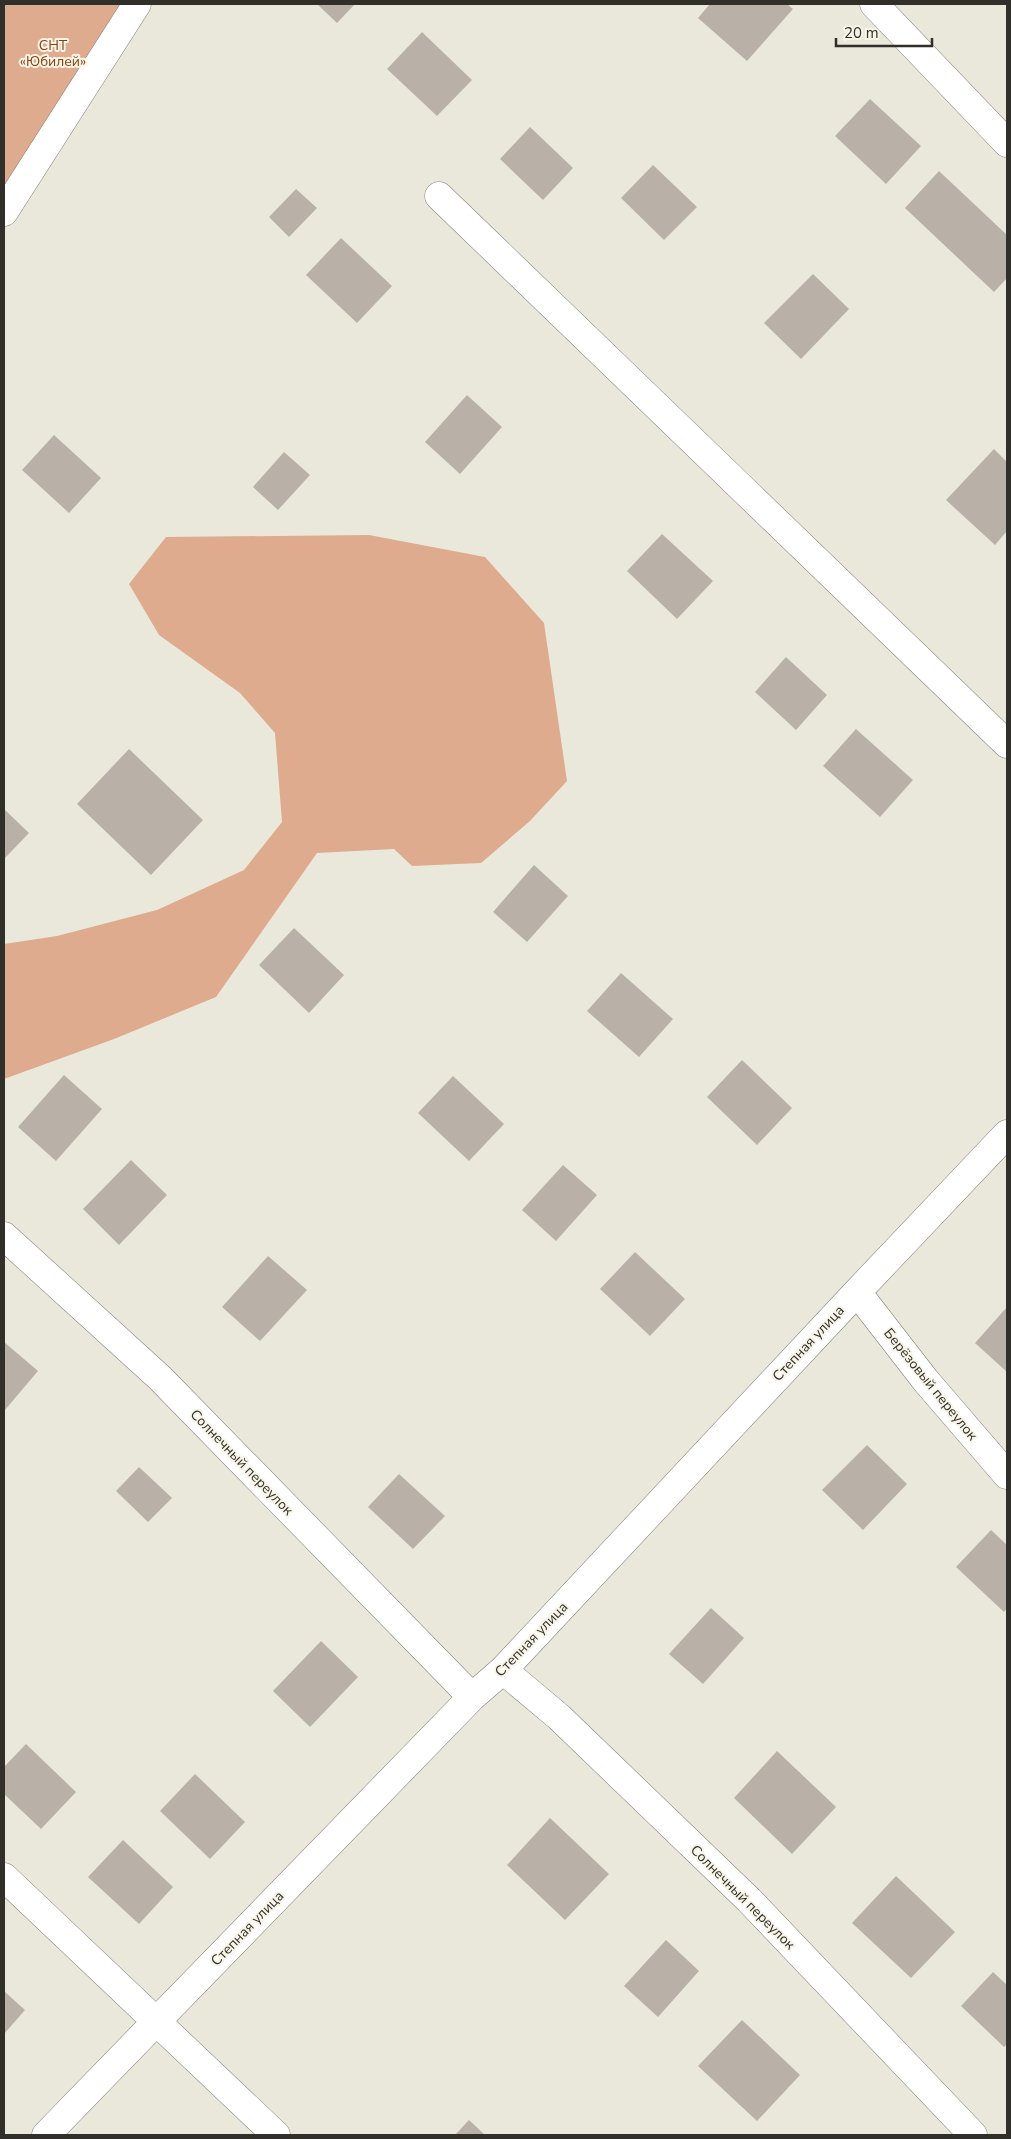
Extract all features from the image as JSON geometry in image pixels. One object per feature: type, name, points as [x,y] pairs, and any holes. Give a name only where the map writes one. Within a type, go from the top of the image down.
[{"type":"street","points":[[4,211],[137,4]]},
{"type":"street","points":[[874,4],[1007,143]]},
{"type":"street","points":[[439,196],[1007,744]]},
{"type":"street","name":"Степная улица","points":[[46,2135],[472,1697],[503,1670],[856,1292],[1007,1134]]},
{"type":"street","name":"Солнечный переулок","points":[[4,1236],[160,1378],[472,1697]]},
{"type":"street","name":"Берёзовый переулок","points":[[856,1292],[926,1381],[1007,1475]]},
{"type":"street","name":"Солнечный переулок","points":[[503,1670],[559,1717],[749,1900],[973,2135]]},
{"type":"street","points":[[4,1876],[276,2135]]},
{"type":"green space","name":"СНТ «Юбилей»","points":[[4,4],[142,4],[4,225]]},
{"type":"green space","points":[[369,535],[485,557],[544,623],[567,781],[530,821],[481,863],[412,866],[394,849],[317,853],[216,997],[114,1039],[4,1079],[4,944],[57,936],[157,910],[244,870],[282,822],[275,733],[240,693],[159,635],[129,584],[166,537]]},
{"type":"building","points":[[317,4],[355,4],[337,23]]},
{"type":"building","points":[[710,4],[787,4],[793,9],[747,61],[698,18]]},
{"type":"building","points":[[422,32],[472,80],[437,116],[387,69]]},
{"type":"building","points":[[870,99],[921,146],[886,184],[835,136]]},
{"type":"building","points":[[530,127],[573,168],[543,200],[500,159]]},
{"type":"building","points":[[653,165],[697,207],[664,240],[621,198]]},
{"type":"building","points":[[939,171],[1007,235],[1007,278],[994,292],[905,208]]},
{"type":"building","points":[[296,189],[317,208],[289,237],[269,217]]},
{"type":"building","points":[[341,238],[392,286],[357,323],[306,275]]},
{"type":"building","points":[[813,274],[849,309],[801,359],[764,323]]},
{"type":"building","points":[[467,395],[502,427],[460,474],[425,442]]},
{"type":"building","points":[[54,435],[101,478],[69,513],[22,470]]},
{"type":"building","points":[[994,449],[1007,462],[1007,531],[995,545],[946,500]]},
{"type":"building","points":[[284,452],[310,475],[278,510],[253,487]]},
{"type":"building","points":[[662,534],[713,581],[677,619],[627,571]]},
{"type":"building","points":[[786,657],[827,695],[796,730],[755,692]]},
{"type":"building","points":[[856,729],[913,780],[880,817],[823,766]]},
{"type":"building","points":[[129,749],[203,820],[151,875],[77,804]]},
{"type":"building","points":[[4,809],[29,833],[4,859]]},
{"type":"building","points":[[534,865],[568,896],[527,942],[493,912]]},
{"type":"building","points":[[294,928],[344,975],[309,1013],[259,965]]},
{"type":"building","points":[[621,973],[673,1019],[639,1057],[587,1011]]},
{"type":"building","points":[[742,1060],[792,1108],[757,1145],[707,1097]]},
{"type":"building","points":[[64,1075],[102,1109],[56,1161],[18,1127]]},
{"type":"building","points":[[453,1076],[504,1124],[469,1161],[418,1113]]},
{"type":"building","points":[[131,1160],[167,1195],[119,1245],[83,1209]]},
{"type":"building","points":[[563,1165],[597,1195],[556,1241],[522,1210]]},
{"type":"building","points":[[635,1252],[685,1299],[650,1336],[600,1289]]},
{"type":"building","points":[[268,1256],[307,1290],[260,1341],[222,1307]]},
{"type":"building","points":[[1007,1307],[1007,1372],[975,1343]]},
{"type":"building","points":[[4,1342],[38,1371],[4,1411]]},
{"type":"building","points":[[867,1445],[907,1484],[863,1530],[822,1490]]},
{"type":"building","points":[[139,1467],[172,1498],[148,1522],[116,1491]]},
{"type":"building","points":[[399,1474],[445,1516],[413,1549],[368,1507]]},
{"type":"building","points":[[991,1530],[1007,1545],[1007,1608],[1004,1612],[956,1567]]},
{"type":"building","points":[[711,1608],[744,1638],[703,1684],[669,1654]]},
{"type":"building","points":[[321,1641],[358,1677],[310,1727],[273,1691]]},
{"type":"building","points":[[26,1744],[76,1792],[41,1829],[4,1794],[4,1767]]},
{"type":"building","points":[[777,1751],[836,1807],[792,1854],[734,1798]]},
{"type":"building","points":[[195,1774],[245,1822],[210,1859],[160,1811]]},
{"type":"building","points":[[550,1818],[609,1874],[565,1920],[507,1865]]},
{"type":"building","points":[[123,1840],[173,1887],[139,1924],[88,1877]]},
{"type":"building","points":[[896,1876],[955,1932],[911,1978],[852,1923]]},
{"type":"building","points":[[666,1940],[699,1971],[658,2017],[624,1986]]},
{"type":"building","points":[[993,1972],[1007,1985],[1007,2044],[1004,2047],[961,2006]]},
{"type":"building","points":[[4,1991],[25,2010],[4,2034]]},
{"type":"building","points":[[742,2020],[800,2075],[757,2121],[698,2066]]},
{"type":"building","points":[[469,2120],[485,2135],[455,2135]]}]
